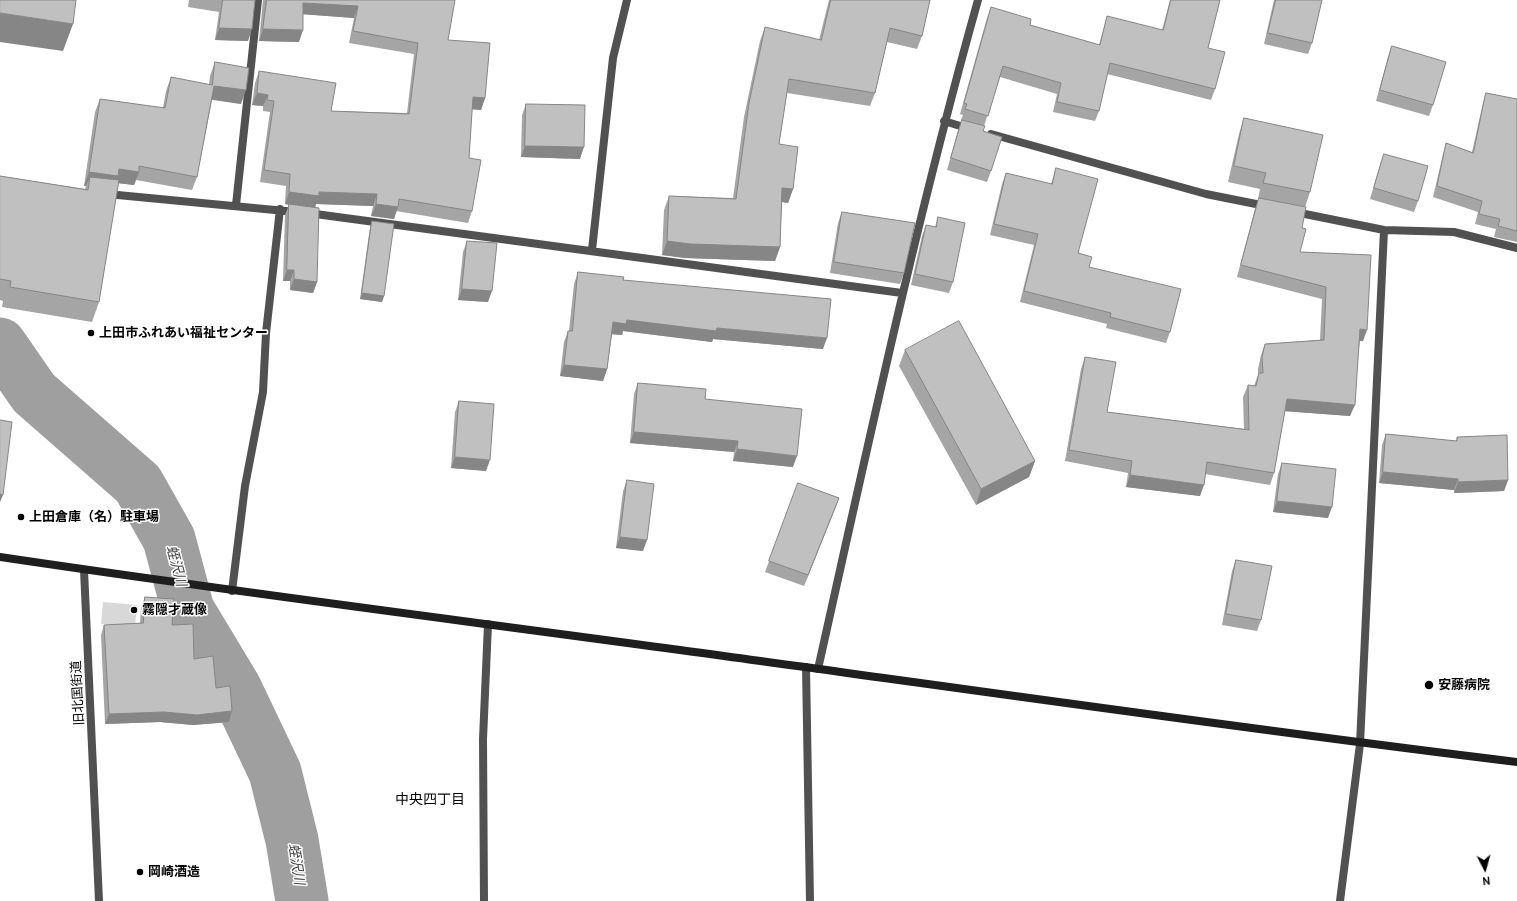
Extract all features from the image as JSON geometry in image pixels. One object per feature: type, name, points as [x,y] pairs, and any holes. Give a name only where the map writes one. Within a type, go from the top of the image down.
[{"type":"street","points":[[236,205],[258,0]]},
{"type":"street","points":[[592,250],[613,58],[627,0]]},
{"type":"street","points":[[818,669],[902,293],[944,121],[978,0]]},
{"type":"street","points":[[944,121],[1206,194],[1384,230],[1454,232],[1517,248]]},
{"type":"street","points":[[98,193],[280,209],[902,293]]},
{"type":"street","points":[[232,591],[245,486],[263,392],[266,333],[280,209]]},
{"type":"street","points":[[1340,901],[1360,744],[1384,230]]},
{"type":"street","points":[[0,557],[232,591],[806,667],[1360,744],[1517,762]]},
{"type":"street","name":"旧北国街道","points":[[84,570],[99,901]]},
{"type":"street","points":[[484,901],[483,739],[488,624]]},
{"type":"street","points":[[806,667],[810,901]]},
{"type":"shaded area","points":[[103,602],[137,605],[135,626],[101,624]]},
{"type":"building","points":[[0,0],[76,0],[73,24],[0,13]]},
{"type":"building","points":[[223,0],[255,0],[252,29],[219,28]]},
{"type":"building","points":[[267,0],[455,0],[448,40],[490,43],[485,98],[473,97],[469,158],[481,160],[472,211],[399,199],[398,207],[376,204],[377,194],[319,192],[319,196],[289,192],[290,174],[264,170],[274,101],[267,100],[268,95],[257,93],[259,71],[336,83],[331,111],[409,114],[418,43],[353,31],[358,6],[303,3],[303,30],[263,29]]},
{"type":"building","points":[[831,0],[930,0],[922,36],[890,28],[875,93],[789,79],[779,144],[798,147],[793,189],[782,188],[780,247],[690,244],[667,241],[669,196],[736,199],[749,103],[765,27],[821,40]]},
{"type":"building","points":[[1171,0],[1220,0],[1208,48],[1225,52],[1215,89],[1110,63],[1099,111],[1057,102],[1061,83],[1003,66],[988,116],[965,109],[967,104],[964,103],[991,7],[1031,19],[1030,25],[1100,45],[1107,16],[1163,30]]},
{"type":"building","points":[[1276,0],[1322,0],[1312,43],[1268,33]]},
{"type":"building","points":[[1392,46],[1446,62],[1433,105],[1380,90]]},
{"type":"building","points":[[215,62],[249,68],[246,90],[214,86],[197,177],[139,166],[139,172],[119,169],[118,176],[89,172],[100,99],[165,108],[171,77],[212,85]]},
{"type":"building","points":[[1486,93],[1517,99],[1517,231],[1498,226],[1500,219],[1479,214],[1482,201],[1437,186],[1446,143],[1473,153]]},
{"type":"building","points":[[526,104],[585,105],[584,147],[525,146]]},
{"type":"building","points":[[1244,118],[1323,135],[1310,192],[1263,183],[1266,173],[1234,166]]},
{"type":"building","points":[[962,120],[985,126],[983,131],[1002,137],[991,171],[951,158]]},
{"type":"building","points":[[1384,154],[1428,166],[1418,201],[1374,188]]},
{"type":"building","points":[[1056,168],[1098,179],[1078,253],[1092,257],[1089,267],[1181,289],[1170,332],[1110,317],[1111,313],[1024,291],[1038,234],[994,224],[1006,173],[1052,184]]},
{"type":"building","points":[[0,176],[88,190],[90,177],[119,180],[99,302],[10,287],[11,281],[0,279]]},
{"type":"building","points":[[1259,198],[1306,207],[1302,228],[1306,229],[1300,252],[1371,255],[1367,330],[1360,329],[1355,405],[1287,399],[1274,473],[1207,462],[1204,485],[1130,475],[1132,461],[1069,450],[1085,357],[1116,362],[1107,412],[1249,430],[1248,385],[1256,386],[1259,373],[1263,373],[1262,357],[1265,344],[1324,340],[1326,287],[1241,265]]},
{"type":"building","points":[[289,204],[319,208],[317,282],[294,279],[294,270],[287,270]]},
{"type":"building","points":[[842,212],[915,223],[904,273],[834,262]]},
{"type":"building","points":[[938,217],[965,223],[953,282],[915,274],[926,225],[936,227]]},
{"type":"building","points":[[372,221],[394,224],[384,296],[362,293]]},
{"type":"building","points":[[467,241],[497,243],[492,291],[462,289]]},
{"type":"building","points":[[578,272],[624,277],[623,280],[831,299],[827,338],[717,328],[716,331],[627,320],[626,324],[613,322],[607,369],[564,365],[568,331],[572,331]]},
{"type":"building","points":[[959,321],[1035,461],[981,489],[905,350]]},
{"type":"building","points":[[638,383],[706,389],[705,399],[802,409],[797,456],[737,449],[738,441],[634,432]]},
{"type":"building","points":[[459,401],[494,404],[490,460],[455,457]]},
{"type":"building","points":[[0,420],[12,422],[3,495],[0,494]]},
{"type":"building","points":[[1386,434],[1457,441],[1457,437],[1507,435],[1508,480],[1458,482],[1458,479],[1383,472]]},
{"type":"building","points":[[1282,463],[1336,469],[1332,507],[1277,501]]},
{"type":"building","points":[[627,480],[654,484],[647,540],[620,537]]},
{"type":"building","points":[[798,483],[839,498],[808,575],[769,561]]},
{"type":"building","points":[[1236,560],[1272,566],[1261,620],[1226,614]]},
{"type":"building","points":[[145,597],[174,599],[172,625],[193,624],[194,659],[213,656],[216,688],[230,686],[232,711],[197,715],[164,712],[109,714],[104,625],[143,623]]},
{"type":"waterway","name":"蛭沢川","points":[[0,344],[34,393],[138,484],[169,539],[188,610],[235,688],[275,772],[292,840],[302,901]]},
{"type":"place","name":"上田市ふれあい福祉センター","points":[[91,333]]},
{"type":"place","name":"上田倉庫（名）駐車場","points":[[21,517]]},
{"type":"place","name":"霧隠才蔵像","points":[[134,610]]},
{"type":"place","name":"安藤病院","points":[[1429,685]]},
{"type":"place","name":"岡崎酒造","points":[[140,872]]},
{"type":"district","name":"中央四丁目","points":[[430,800]]}]
